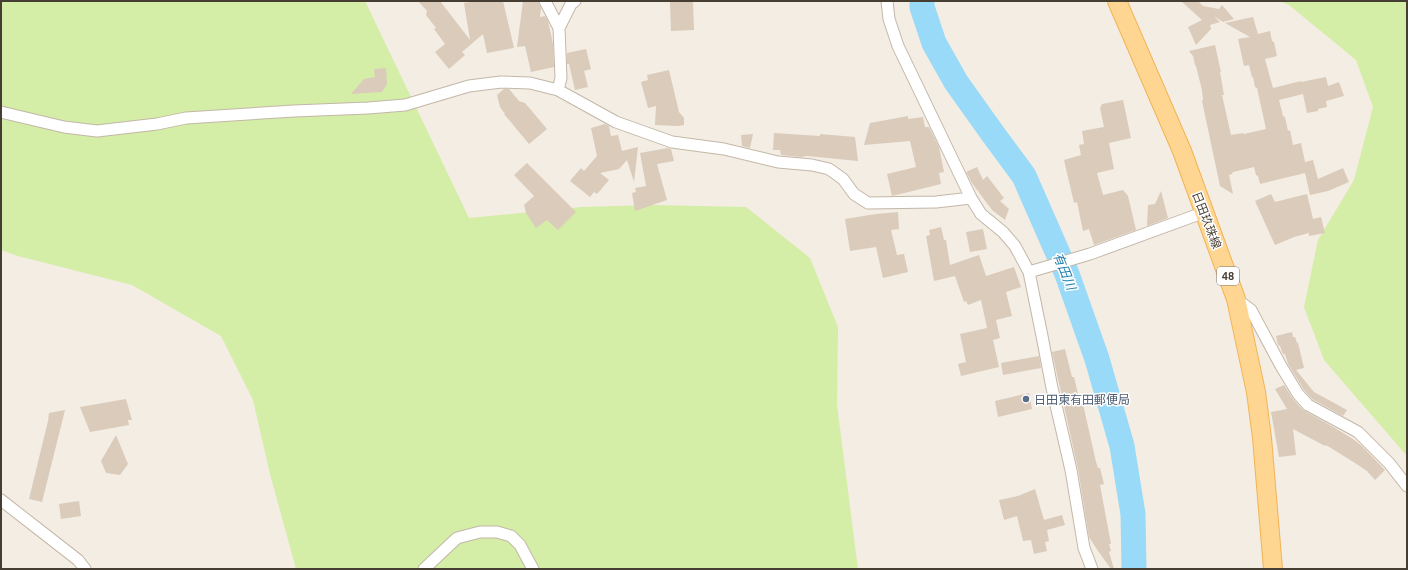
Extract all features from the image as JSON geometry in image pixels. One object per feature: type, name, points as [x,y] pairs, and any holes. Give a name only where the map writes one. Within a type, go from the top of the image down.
[{"type":"main road","name":"日田玖珠線","points":[[1117,1],[1182,152],[1236,299],[1256,392],[1262,438],[1273,569]]},
{"type":"street","points":[[545,1],[559,28],[561,78],[558,90]]},
{"type":"street","points":[[559,28],[574,1]]},
{"type":"street","points":[[887,1],[889,19],[898,46],[971,198],[981,214],[1003,232],[1016,246],[1029,272],[1052,388],[1071,470],[1084,548],[1092,569]]},
{"type":"street","points":[[1,112],[64,127],[97,131],[157,124],[186,118],[404,105],[468,86],[501,82],[530,83],[558,90],[616,122],[672,142],[724,149],[778,162],[812,165],[829,169],[843,180],[854,194],[868,203],[936,202],[971,198]]},
{"type":"street","points":[[1029,272],[1090,254],[1205,212]]},
{"type":"street","points":[[1236,299],[1251,310],[1281,366],[1298,394],[1308,405],[1358,432],[1389,463],[1407,486]]},
{"type":"street","points":[[1,500],[78,560],[85,569]]},
{"type":"street","points":[[424,569],[457,538],[480,532],[497,532],[511,536],[520,545],[533,569]]},
{"type":"green space","points":[[1,1],[365,1],[469,218],[582,207],[653,205],[746,207],[810,258],[838,327],[837,405],[858,569],[296,569],[270,474],[253,400],[221,336],[132,285],[18,256],[1,250]]},
{"type":"green space","points":[[1279,1],[1407,1],[1407,456],[1324,360],[1304,307],[1318,240],[1354,180],[1373,107],[1356,60],[1289,5]]},
{"type":"building","points":[[418,1],[440,1],[470,40],[464,3],[476,1],[503,1],[514,48],[487,53],[483,34],[462,52],[465,55],[449,69],[435,52],[445,44],[434,29],[436,28],[426,15],[427,11]]},
{"type":"building","points":[[523,1],[538,1],[541,8],[540,17],[545,16],[548,21],[553,44],[554,67],[531,72],[525,46],[517,47]]},
{"type":"building","points":[[670,1],[693,1],[694,30],[671,31]]},
{"type":"building","points":[[1181,1],[1198,1],[1203,6],[1219,9],[1222,5],[1234,19],[1223,22],[1214,16],[1220,22],[1210,25],[1211,29],[1196,45],[1188,27],[1202,20]]},
{"type":"building","points":[[1253,17],[1258,34],[1270,31],[1272,41],[1274,42],[1277,56],[1265,59],[1273,88],[1326,77],[1328,86],[1339,82],[1344,96],[1326,101],[1327,107],[1318,109],[1318,111],[1307,113],[1303,94],[1279,100],[1288,131],[1290,130],[1293,145],[1301,143],[1305,162],[1313,160],[1318,179],[1343,168],[1349,182],[1328,191],[1310,195],[1305,173],[1260,184],[1254,167],[1233,172],[1229,175],[1233,194],[1220,186],[1202,101],[1202,90],[1193,56],[1189,51],[1215,45],[1221,72],[1224,95],[1222,95],[1231,135],[1244,134],[1266,129],[1257,88],[1255,87],[1249,65],[1244,66],[1238,39],[1250,37],[1225,23]]},
{"type":"building","points":[[586,49],[591,69],[584,71],[588,87],[575,90],[569,64],[567,64],[567,53]]},
{"type":"building","points":[[386,68],[387,84],[382,92],[351,94],[364,79],[375,77],[374,69]]},
{"type":"building","points":[[669,70],[679,112],[684,118],[684,125],[655,125],[656,106],[648,108],[641,82],[648,80],[647,75]]},
{"type":"building","points":[[504,89],[509,89],[519,101],[525,103],[547,129],[529,144],[500,107],[497,95]]},
{"type":"building","points":[[1123,100],[1131,138],[1109,143],[1114,169],[1097,173],[1103,195],[1123,190],[1128,196],[1136,230],[1094,245],[1089,229],[1083,231],[1077,202],[1074,203],[1064,160],[1081,155],[1079,145],[1084,144],[1082,131],[1104,127],[1100,108],[1102,104]]},
{"type":"building","points":[[908,116],[908,119],[923,117],[925,127],[929,127],[939,147],[944,172],[939,173],[941,184],[892,196],[887,174],[916,167],[910,141],[864,145],[870,123]]},
{"type":"building","points":[[605,124],[609,126],[611,136],[618,135],[622,151],[638,147],[634,182],[627,160],[619,169],[600,173],[609,180],[597,194],[594,192],[590,197],[570,181],[581,168],[584,171],[597,156],[591,128]]},
{"type":"building","points":[[774,133],[820,136],[820,134],[855,137],[858,161],[781,155],[780,150],[773,150]]},
{"type":"building","points":[[753,134],[750,148],[742,146],[741,135]]},
{"type":"building","points":[[668,148],[671,149],[674,161],[657,164],[667,200],[635,211],[632,193],[636,192],[635,188],[646,186],[640,153]]},
{"type":"building","points":[[527,163],[576,212],[558,230],[547,220],[536,228],[526,213],[524,205],[534,196],[514,175]]},
{"type":"building","points":[[977,167],[983,180],[987,176],[1004,198],[1000,201],[1009,209],[1005,220],[992,210],[972,183],[966,172]]},
{"type":"building","points":[[1161,191],[1168,218],[1147,226],[1148,205],[1155,204]]},
{"type":"building","points":[[1271,194],[1275,202],[1307,194],[1313,219],[1321,217],[1325,233],[1309,236],[1309,233],[1294,237],[1275,245],[1255,201]]},
{"type":"building","points":[[898,212],[899,229],[891,230],[897,255],[904,254],[908,272],[883,278],[876,247],[850,251],[845,219]]},
{"type":"building","points":[[941,227],[944,240],[946,240],[950,265],[979,255],[986,276],[1014,267],[1021,287],[1006,292],[1012,316],[996,320],[1000,338],[993,340],[999,367],[961,376],[958,364],[966,362],[960,334],[987,328],[981,300],[968,305],[966,301],[964,302],[955,276],[934,281],[926,236],[930,235],[929,230]]},
{"type":"building","points":[[983,229],[987,249],[970,252],[966,232]]},
{"type":"building","points":[[1292,332],[1293,337],[1295,337],[1298,343],[1304,368],[1296,370],[1314,392],[1347,410],[1343,416],[1312,399],[1304,390],[1288,364],[1285,354],[1283,354],[1280,346],[1278,345],[1276,336]]},
{"type":"building","points":[[1065,349],[1072,377],[1074,377],[1078,394],[1082,405],[1083,404],[1096,462],[1098,468],[1100,468],[1104,484],[1100,485],[1111,544],[1109,544],[1111,551],[1109,552],[1114,569],[1111,569],[1089,537],[1078,469],[1052,352]]},
{"type":"building","points":[[1039,356],[1041,368],[1003,375],[1001,363]]},
{"type":"building","points":[[1284,385],[1293,399],[1303,410],[1353,439],[1362,446],[1385,470],[1375,480],[1367,471],[1355,463],[1326,445],[1325,446],[1293,429],[1296,455],[1279,457],[1271,412],[1287,409],[1275,389]]},
{"type":"building","points":[[1029,393],[1032,409],[998,417],[995,401]]},
{"type":"building","points":[[126,399],[132,420],[128,420],[129,425],[90,432],[80,407]]},
{"type":"building","points":[[65,410],[42,502],[29,499],[49,413]]},
{"type":"building","points":[[116,435],[128,464],[120,475],[106,473],[101,461]]},
{"type":"building","points":[[1035,489],[1044,520],[1062,515],[1065,525],[1047,530],[1049,541],[1045,542],[1047,551],[1034,554],[1031,540],[1023,541],[1017,516],[1004,520],[999,500],[1018,496]]},
{"type":"building","points":[[79,501],[81,516],[61,519],[59,504]]},
{"type":"waterway","name":"有田川","points":[[922,1],[922,7],[934,43],[956,82],[1024,176],[1067,274],[1097,359],[1122,446],[1133,514],[1134,569]]},
{"type":"place","name":"日田東有田郵便局","points":[[1026,399]]}]
